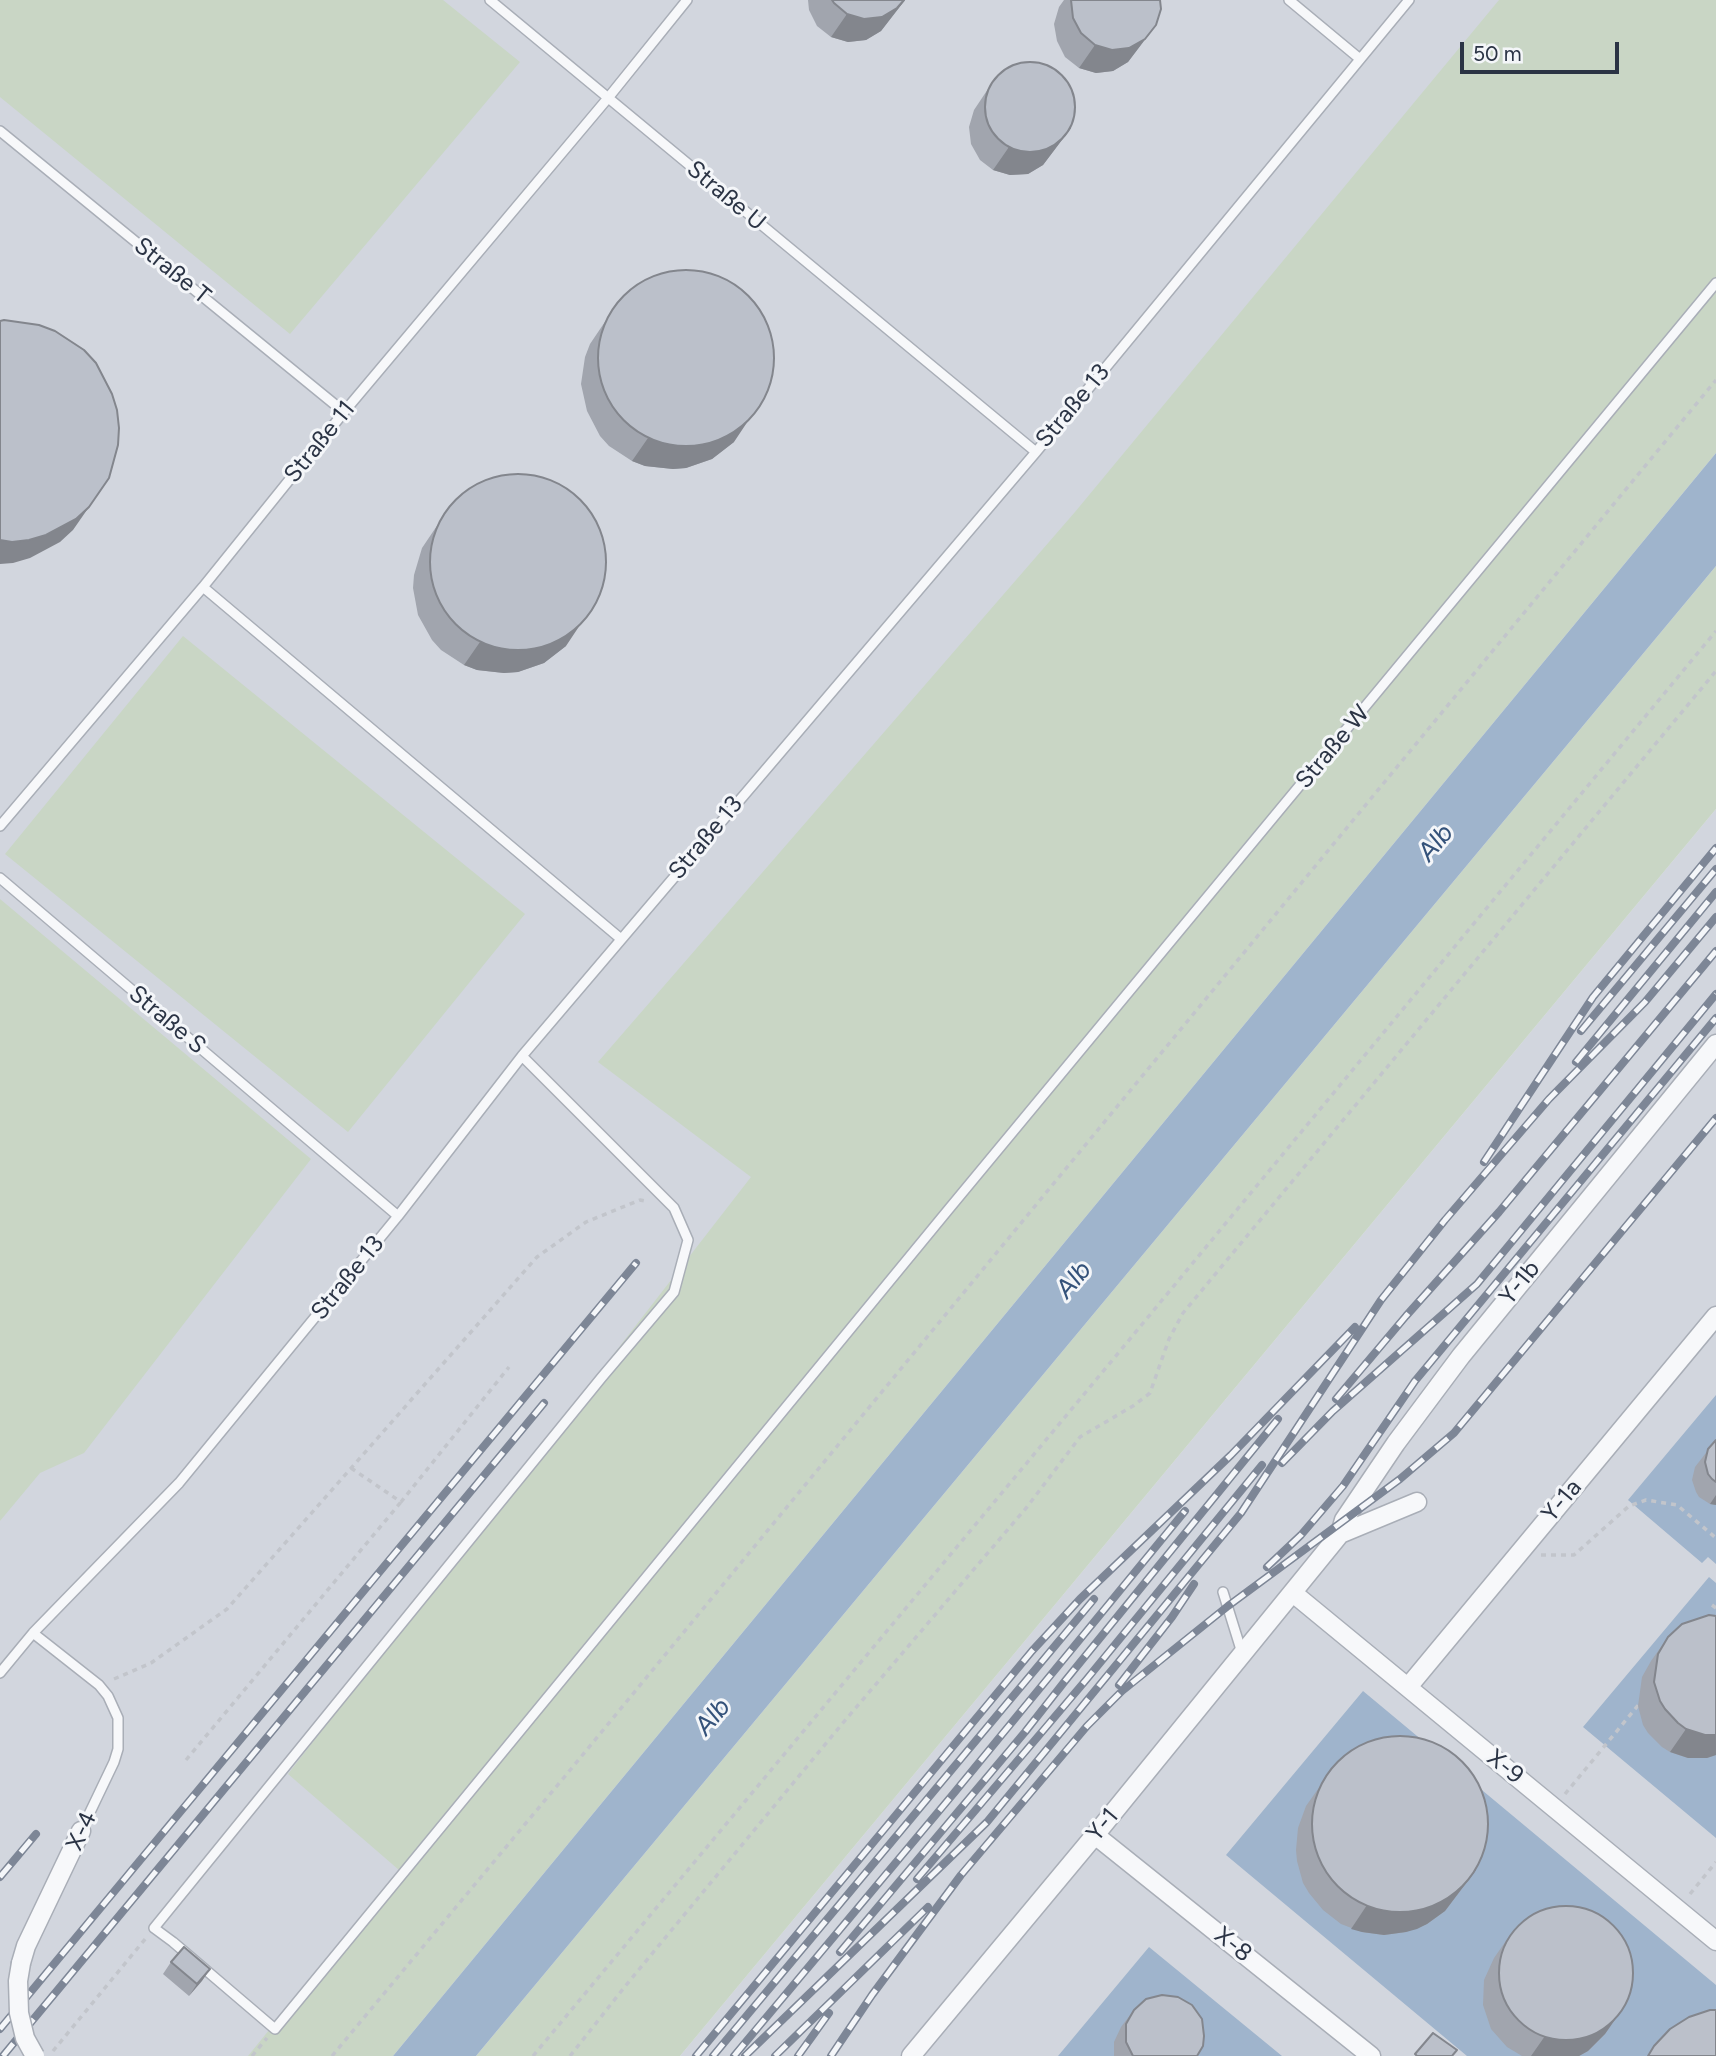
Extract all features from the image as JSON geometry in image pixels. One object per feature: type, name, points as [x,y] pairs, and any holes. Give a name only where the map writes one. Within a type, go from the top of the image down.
[{"type":"street","name":"Y-1b","points":[[1293,1593],[1340,1534],[1344,1520],[1396,1443],[1461,1356],[1716,1044]]},
{"type":"street","name":"Y-1a","points":[[1408,1687],[1716,1316]]},
{"type":"street","name":"Y-1b","points":[[1340,1534],[1417,1502]]},
{"type":"street","name":"Y-1","points":[[911,2056],[1293,1593]]},
{"type":"street","name":"X-9","points":[[1293,1593],[1716,1941]]},
{"type":"street","name":"X-4","points":[[35,2056],[25,2038],[19,2013],[18,1981],[21,1964],[26,1946],[82,1831]]},
{"type":"street","name":"X-8","points":[[1095,1835],[1371,2056]]},
{"type":"lane","name":"Straße U","points":[[490,0],[1036,452]]},
{"type":"lane","name":"Straße 11","points":[[0,826],[203,587],[344,412],[687,0]]},
{"type":"lane","points":[[1289,0],[1360,59]]},
{"type":"lane","name":"Straße 13","points":[[0,1673],[33,1633],[179,1483],[398,1216],[523,1056],[1036,452],[1409,0]]},
{"type":"lane","name":"Straße T","points":[[0,131],[344,412]]},
{"type":"lane","name":"Straße W","points":[[275,2029],[948,1210],[1716,283]]},
{"type":"lane","points":[[203,587],[621,939]]},
{"type":"lane","name":"Straße S","points":[[0,878],[398,1216]]},
{"type":"lane","points":[[275,2029],[173,1941],[154,1928],[674,1292],[688,1240],[674,1208],[523,1056]]},
{"type":"lane","points":[[1223,1592],[1243,1655]]},
{"type":"lane","name":"X-4","points":[[33,1633],[99,1685],[116,1711],[118,1749],[82,1831]]},
{"type":"path","points":[[332,2056],[1716,380]]},
{"type":"path","points":[[533,2056],[1716,631]]},
{"type":"path","points":[[570,2056],[842,1724],[1027,1507],[1080,1437],[1150,1393],[1169,1339],[1183,1313],[1716,671]]},
{"type":"path","points":[[99,1685],[150,1664],[227,1609],[537,1257],[586,1222],[640,1200],[674,1208]]},
{"type":"path","points":[[186,1760],[401,1502],[509,1367]]},
{"type":"path","points":[[351,1468],[401,1502]]},
{"type":"path","points":[[1523,1549],[1540,1555],[1574,1555],[1629,1506],[1646,1500],[1677,1505],[1716,1538]]},
{"type":"path","points":[[1554,1807],[1640,1703]]},
{"type":"path","points":[[1678,1910],[1716,1861]]},
{"type":"path","points":[[49,2056],[154,1928]]},
{"type":"path","points":[[252,2056],[275,2029]]},
{"type":"shaded area","points":[[0,0],[1716,0],[269,2056],[0,2056]]},
{"type":"shaded area","points":[[1716,809],[1716,2056],[680,2056]]},
{"type":"green space","points":[[0,0],[443,0],[520,62],[290,334],[0,97]]},
{"type":"green space","points":[[1499,0],[1716,0],[1716,453],[393,2056],[248,2056],[399,1870],[288,1774],[751,1177],[598,1062],[1075,512]]},
{"type":"green space","points":[[1716,566],[1716,809],[680,2056],[476,2056]]},
{"type":"green space","points":[[183,636],[525,914],[348,1132],[5,854]]},
{"type":"green space","points":[[0,899],[311,1159],[84,1453],[40,1473],[0,1521]]},
{"type":"water","name":"Alb","points":[[1716,453],[1716,566],[476,2056],[393,2056]]},
{"type":"water","points":[[1716,1395],[1716,1564],[1708,1557],[1702,1563],[1628,1500]]},
{"type":"water","points":[[1709,1577],[1716,1583],[1716,1838],[1583,1727]]},
{"type":"water","points":[[1363,1691],[1716,1985],[1716,2056],[1467,2056],[1226,1855]]},
{"type":"water","points":[[1149,1947],[1282,2056],[1058,2056]]},
{"type":"building","points":[[832,0],[904,0],[882,17],[864,19],[847,14]]},
{"type":"building","points":[[1071,0],[1160,0],[1161,9],[1156,25],[1145,39],[1129,48],[1112,50],[1095,45],[1081,33],[1073,18]]},
{"type":"building","points":[[1030,62],[1047,66],[1062,75],[1071,90],[1075,107],[1071,124],[1062,139],[1047,148],[1030,152],[1013,148],[998,139],[989,124],[985,107],[989,90],[998,75],[1013,66]]},
{"type":"building","points":[[686,270],[719,277],[748,296],[767,325],[774,358],[767,391],[748,420],[719,439],[686,446],[653,439],[624,420],[605,391],[598,358],[605,325],[624,296],[653,277]]},
{"type":"building","points":[[0,321],[39,325],[55,331],[84,350],[96,363],[112,394],[119,428],[118,445],[109,478],[89,507],[76,519],[46,535],[12,542],[0,540]]},
{"type":"building","points":[[518,474],[551,481],[580,500],[599,529],[606,562],[599,595],[580,624],[551,643],[518,650],[485,643],[456,624],[437,595],[430,562],[437,529],[456,500],[485,481]]},
{"type":"building","points":[[1716,1440],[1716,1482],[1708,1474],[1705,1462],[1708,1449]]},
{"type":"building","points":[[1709,1615],[1716,1616],[1716,1735],[1705,1735],[1686,1729],[1678,1723],[1660,1701],[1654,1682],[1658,1654],[1668,1637],[1682,1624]]},
{"type":"building","points":[[1400,1736],[1434,1743],[1462,1762],[1481,1790],[1488,1824],[1481,1858],[1462,1886],[1434,1905],[1400,1912],[1366,1905],[1338,1886],[1319,1858],[1312,1824],[1319,1790],[1338,1762],[1366,1743]]},
{"type":"building","points":[[1566,1906],[1591,1912],[1613,1926],[1627,1948],[1633,1973],[1627,1998],[1613,2020],[1591,2034],[1566,2040],[1541,2034],[1519,2020],[1505,1998],[1499,1973],[1505,1948],[1519,1926],[1541,1912]]},
{"type":"building","points":[[184,1947],[210,1969],[197,1984],[171,1962]]},
{"type":"building","points":[[1162,1995],[1178,1997],[1192,2005],[1202,2019],[1203,2046],[1197,2056],[1133,2056],[1126,2042],[1126,2024],[1134,2010],[1146,1999]]},
{"type":"building","points":[[1716,2010],[1716,2056],[1648,2056],[1670,2029],[1689,2017]]},
{"type":"building","points":[[1433,2033],[1457,2050],[1452,2056],[1415,2054]]},
{"type":"railway","points":[[1484,1162],[1593,997],[1716,848]]},
{"type":"railway","points":[[1581,1031],[1716,869]]},
{"type":"railway","points":[[1576,1062],[1716,892]]},
{"type":"railway","points":[[745,2056],[987,1822],[1241,1513],[1381,1300],[1445,1220],[1549,1099],[1645,1002],[1716,917]]},
{"type":"railway","points":[[1336,1399],[1499,1212],[1716,951]]},
{"type":"railway","points":[[1282,1463],[1333,1411],[1477,1284],[1716,994]]},
{"type":"railway","points":[[1267,1567],[1301,1535],[1343,1486],[1415,1381],[1716,1018]]},
{"type":"railway","points":[[831,2056],[872,1995],[961,1875],[1087,1726],[1122,1691],[1228,1606],[1400,1479],[1454,1433],[1716,1118]]},
{"type":"railway","points":[[0,2029],[636,1263]]},
{"type":"railway","points":[[696,2056],[1032,1651],[1080,1599],[1231,1455],[1355,1327]]},
{"type":"railway","points":[[3,2056],[544,1403]]},
{"type":"railway","points":[[840,1952],[1025,1732],[1278,1419]]},
{"type":"railway","points":[[917,1879],[1086,1680],[1262,1465]]},
{"type":"railway","points":[[734,2056],[1185,1511]]},
{"type":"railway","points":[[1119,1685],[1194,1584]]},
{"type":"railway","points":[[713,2056],[1094,1599]]},
{"type":"railway","points":[[0,1877],[36,1834]]},
{"type":"railway","points":[[775,2056],[928,1907]]},
{"type":"railway","points":[[798,2056],[829,2013]]}]
